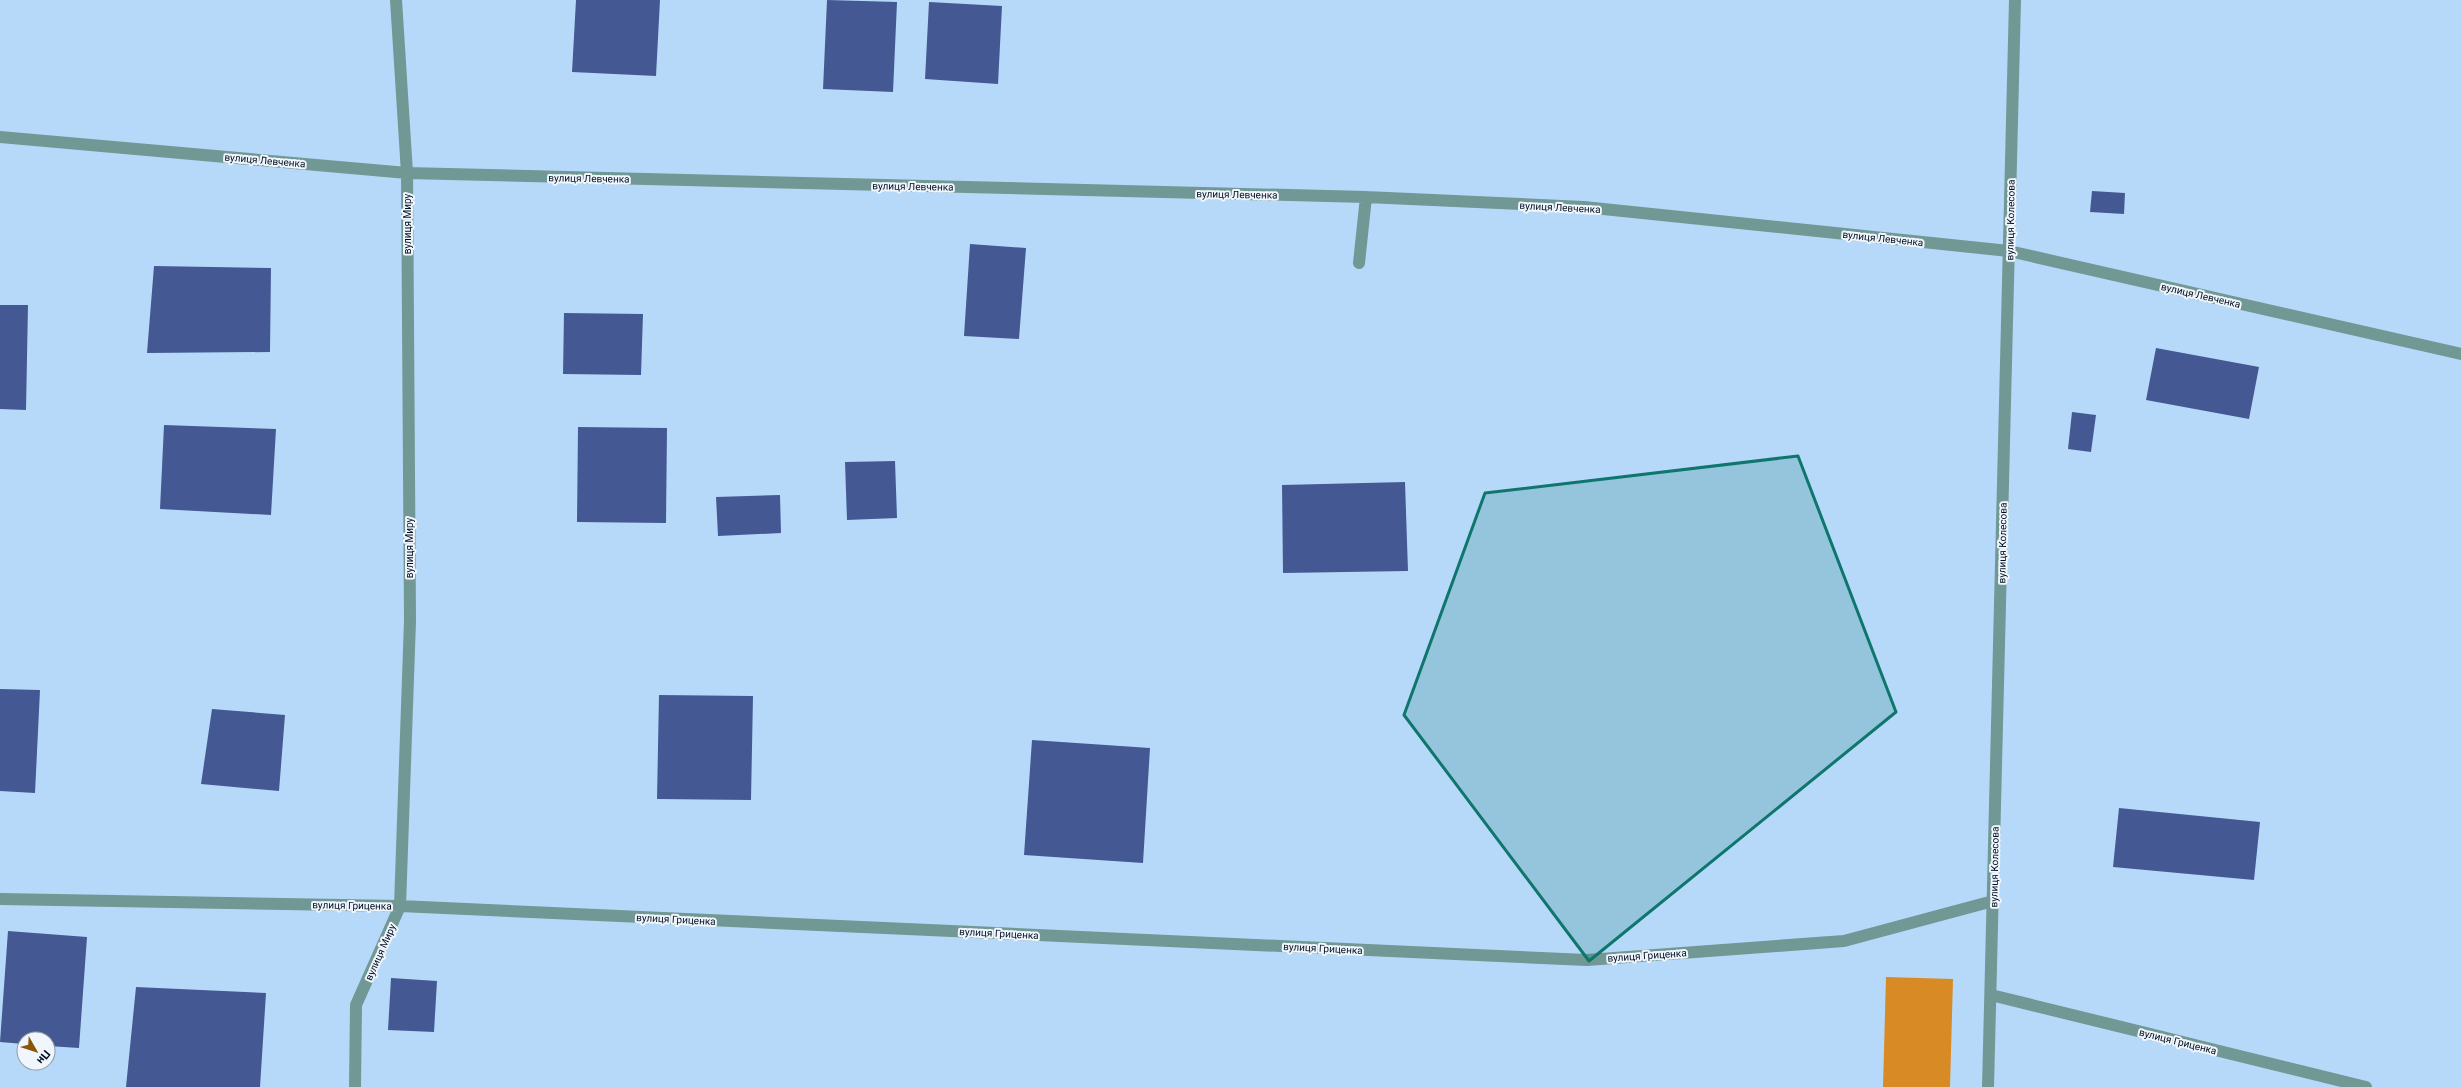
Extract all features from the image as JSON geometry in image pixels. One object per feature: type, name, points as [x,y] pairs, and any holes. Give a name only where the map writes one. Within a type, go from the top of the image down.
[{"type":"street","name":"вулиця Миру","points":[[355,1087],[356,1005],[400,906],[410,621],[407,173],[396,0]]},
{"type":"street","name":"вулиця Колесова","points":[[1988,1087],[2015,0]]},
{"type":"street","name":"вулиця Левченка","points":[[0,137],[407,173],[1366,197],[1584,207],[2009,251],[2461,354]]},
{"type":"street","points":[[1359,263],[1366,197]]},
{"type":"street","name":"вулиця Гриценка","points":[[0,899],[400,906],[1587,960],[1844,941],[1993,901]]},
{"type":"street","name":"вулиця Гриценка","points":[[1991,995],[2366,1087]]},
{"type":"highlighted area","points":[[1798,456],[1896,712],[1589,961],[1404,715],[1485,493]]},
{"type":"shaded area","points":[[1886,977],[1953,979],[1950,1087],[1883,1087]]},
{"type":"building","points":[[576,0],[660,0],[656,76],[572,72]]},
{"type":"building","points":[[827,0],[897,2],[893,92],[823,89]]},
{"type":"building","points":[[929,2],[1002,6],[998,84],[925,79]]},
{"type":"building","points":[[2092,191],[2125,193],[2124,214],[2090,212]]},
{"type":"building","points":[[970,244],[1026,248],[1019,339],[964,336]]},
{"type":"building","points":[[154,266],[271,268],[270,352],[147,353]]},
{"type":"building","points":[[0,305],[28,305],[26,410],[0,409]]},
{"type":"building","points":[[564,313],[643,314],[641,375],[563,374]]},
{"type":"building","points":[[2156,348],[2259,367],[2249,419],[2146,400]]},
{"type":"building","points":[[2072,412],[2096,415],[2091,452],[2068,449]]},
{"type":"building","points":[[164,425],[276,429],[271,515],[160,509]]},
{"type":"building","points":[[578,427],[667,428],[666,523],[577,522]]},
{"type":"building","points":[[895,461],[897,518],[847,520],[845,462]]},
{"type":"building","points":[[1405,482],[1408,571],[1283,573],[1282,485]]},
{"type":"building","points":[[780,495],[781,533],[718,536],[716,497]]},
{"type":"building","points":[[0,689],[40,690],[35,793],[0,791]]},
{"type":"building","points":[[659,695],[753,696],[751,800],[657,799]]},
{"type":"building","points":[[212,709],[285,715],[279,791],[201,784]]},
{"type":"building","points":[[1032,740],[1150,748],[1143,863],[1024,855]]},
{"type":"building","points":[[2119,808],[2260,822],[2254,880],[2113,867]]},
{"type":"building","points":[[8,931],[87,937],[79,1048],[56,1047],[56,1031],[16,1031],[16,1043],[0,1042]]},
{"type":"building","points":[[391,978],[437,981],[434,1032],[388,1030]]},
{"type":"building","points":[[136,987],[266,993],[260,1087],[126,1087]]}]
